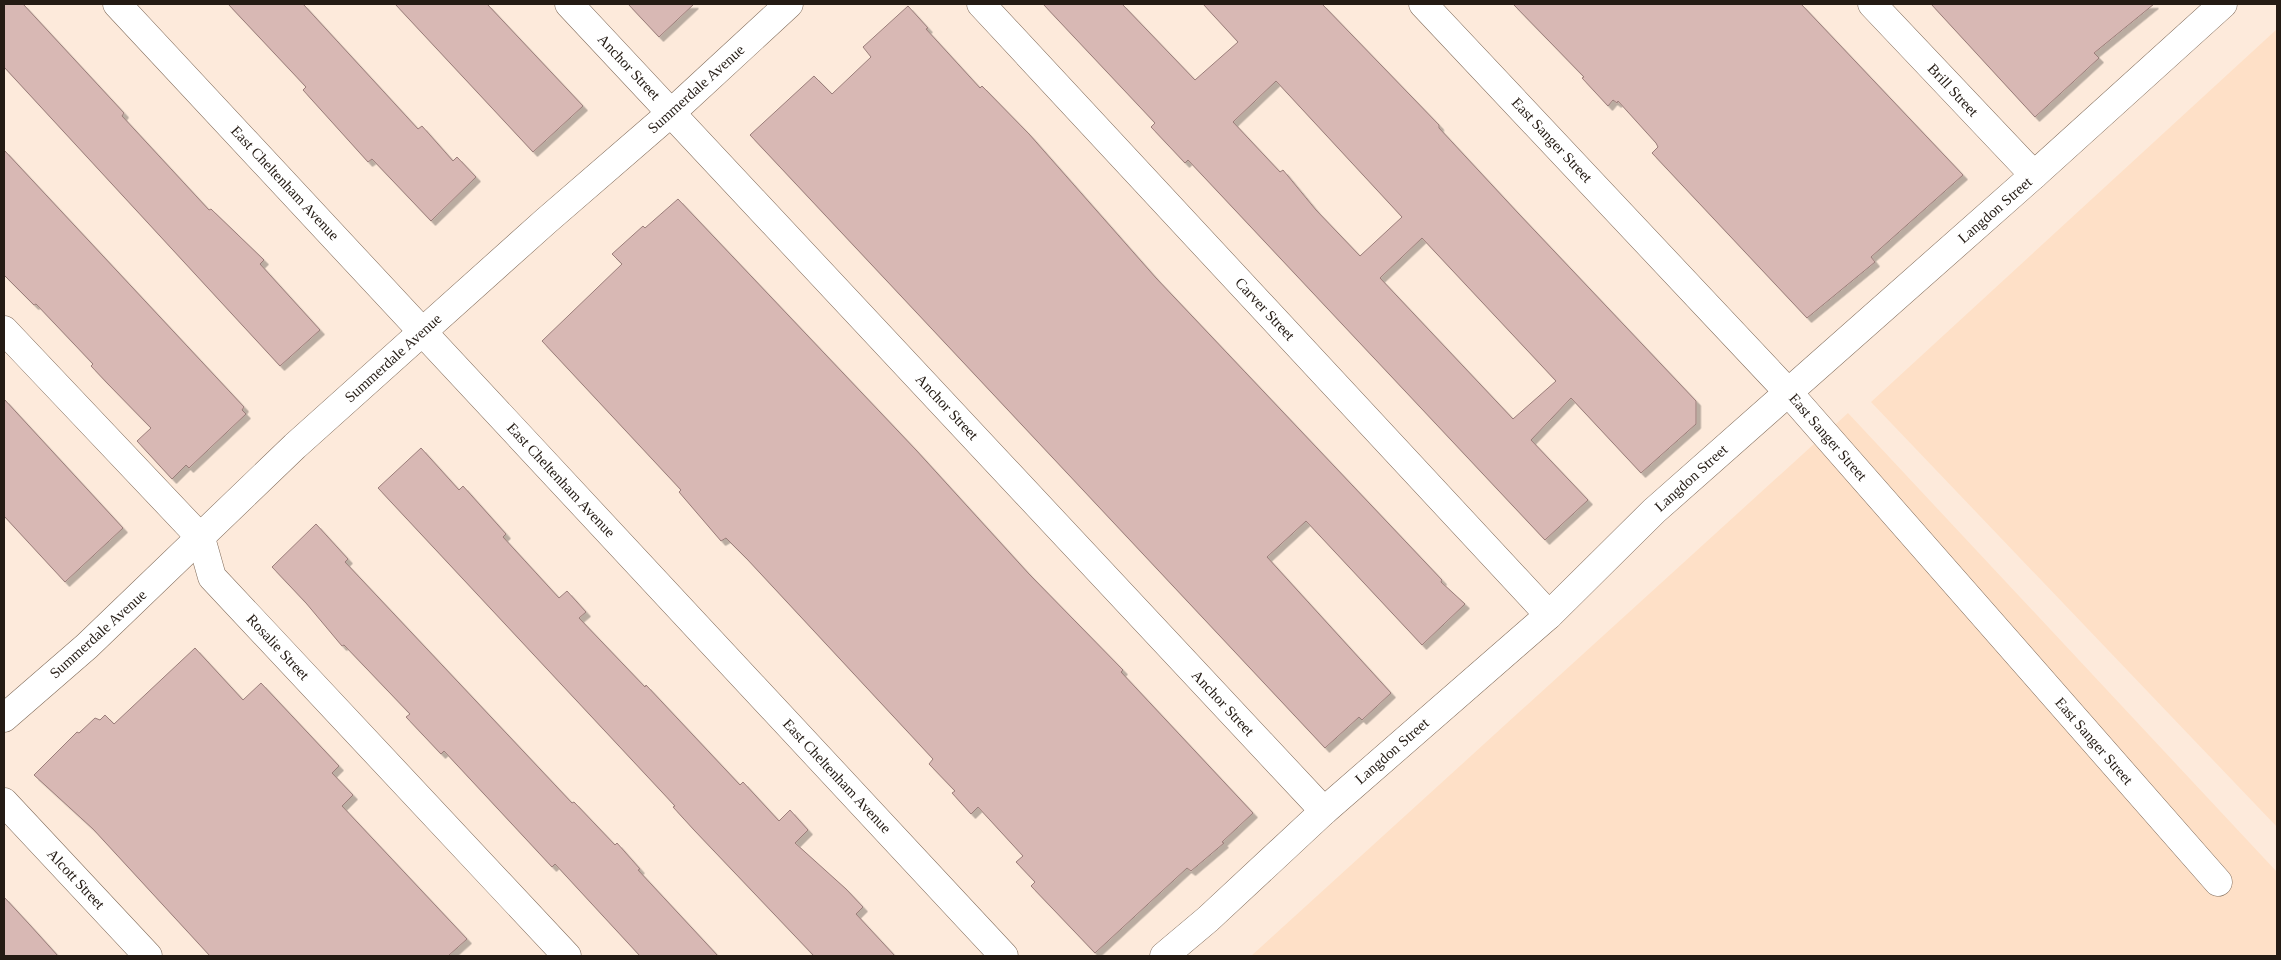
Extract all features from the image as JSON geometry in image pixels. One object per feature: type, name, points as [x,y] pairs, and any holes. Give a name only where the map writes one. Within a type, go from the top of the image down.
[{"type":"street","name":"East Cheltenham Avenue","points":[[117,4],[1004,956]]},
{"type":"street","name":"Anchor Street","points":[[569,4],[1324,811]]},
{"type":"street","name":"Summerdale Avenue","points":[[4,718],[87,646],[296,446],[423,331],[672,112],[789,4]]},
{"type":"street","name":"Carver Street","points":[[981,4],[1548,615]]},
{"type":"street","name":"East Sanger Street","points":[[1423,4],[1788,392],[2218,882]]},
{"type":"street","name":"Brill Street","points":[[1872,4],[2034,176]]},
{"type":"street","name":"Langdon Street","points":[[1164,956],[1208,919],[1324,811],[1548,615],[1654,511],[2034,176],[2223,4]]},
{"type":"street","name":"Rosalie Street","points":[[4,330],[201,538],[212,577],[567,956]]},
{"type":"street","name":"Alcott Street","points":[[4,802],[148,956]]},
{"type":"shaded area","points":[[2277,29],[2277,827],[1871,402]]},
{"type":"shaded area","points":[[1848,413],[2277,872],[2277,956],[1251,956]]},
{"type":"building","points":[[4,4],[23,4],[124,113],[122,116],[209,210],[211,209],[264,260],[260,264],[320,330],[280,366],[4,67]]},
{"type":"building","points":[[228,4],[303,4],[418,129],[422,126],[453,161],[457,157],[476,177],[431,221],[372,159],[368,162],[303,90],[306,87]]},
{"type":"building","points":[[395,4],[487,4],[583,106],[533,152]]},
{"type":"building","points":[[628,4],[694,4],[659,37]]},
{"type":"building","points":[[1043,4],[1122,4],[1195,80],[1238,42],[1203,4],[1322,4],[1439,125],[1439,128],[1518,213],[1696,401],[1696,424],[1641,473],[1571,398],[1531,440],[1588,500],[1545,540],[1188,160],[1185,163],[1151,127],[1155,123]],"holes":[[[1276,81],[1402,217],[1360,256],[1316,210],[1283,170],[1280,172],[1233,122]],[[1422,238],[1556,381],[1513,419],[1380,278]]]},
{"type":"building","points":[[1513,4],[1801,4],[1963,175],[1871,257],[1875,262],[1807,318],[1652,153],[1658,147],[1656,143],[1618,101],[1617,103],[1613,100],[1608,106],[1582,78],[1584,77]]},
{"type":"building","points":[[1931,4],[2154,4],[2094,53],[2099,58],[2035,117]]},
{"type":"building","points":[[908,6],[928,28],[926,29],[980,88],[982,86],[1029,134],[1156,278],[1442,580],[1441,582],[1465,604],[1422,645],[1306,521],[1267,557],[1391,693],[1362,720],[1359,717],[1325,748],[750,135],[814,76],[832,94],[871,57],[863,47]]},
{"type":"building","points":[[4,150],[244,407],[242,410],[246,414],[189,468],[186,465],[172,479],[137,441],[151,428],[91,366],[93,364],[36,304],[34,305],[4,275]]},
{"type":"building","points":[[678,199],[916,450],[1029,574],[1123,670],[1121,672],[1253,813],[1222,842],[1224,843],[1191,871],[1187,868],[1095,953],[1031,886],[1035,882],[1016,862],[1023,856],[978,807],[971,814],[952,793],[955,791],[929,764],[933,759],[747,559],[726,538],[721,541],[679,492],[681,490],[542,341],[622,264],[612,254],[643,226],[645,228]]},
{"type":"building","points":[[4,399],[123,528],[65,582],[4,516]]},
{"type":"building","points":[[421,448],[459,490],[463,486],[506,534],[503,537],[559,598],[567,591],[586,612],[579,618],[645,687],[646,685],[740,785],[743,782],[779,821],[790,810],[808,830],[795,843],[863,907],[856,914],[895,956],[814,956],[694,830],[673,807],[675,806],[378,488]]},
{"type":"building","points":[[316,524],[348,559],[345,562],[572,803],[574,802],[615,845],[617,843],[640,869],[638,870],[718,956],[640,956],[555,864],[552,867],[444,751],[441,754],[406,717],[410,714],[344,645],[342,646],[306,603],[272,567]]},
{"type":"building","points":[[195,648],[243,700],[261,683],[339,766],[332,773],[353,795],[342,806],[467,939],[448,956],[210,956],[93,829],[34,775],[77,732],[79,733],[95,718],[100,720],[105,715],[114,724]]},
{"type":"building","points":[[4,897],[29,924],[58,956],[4,956]]}]
